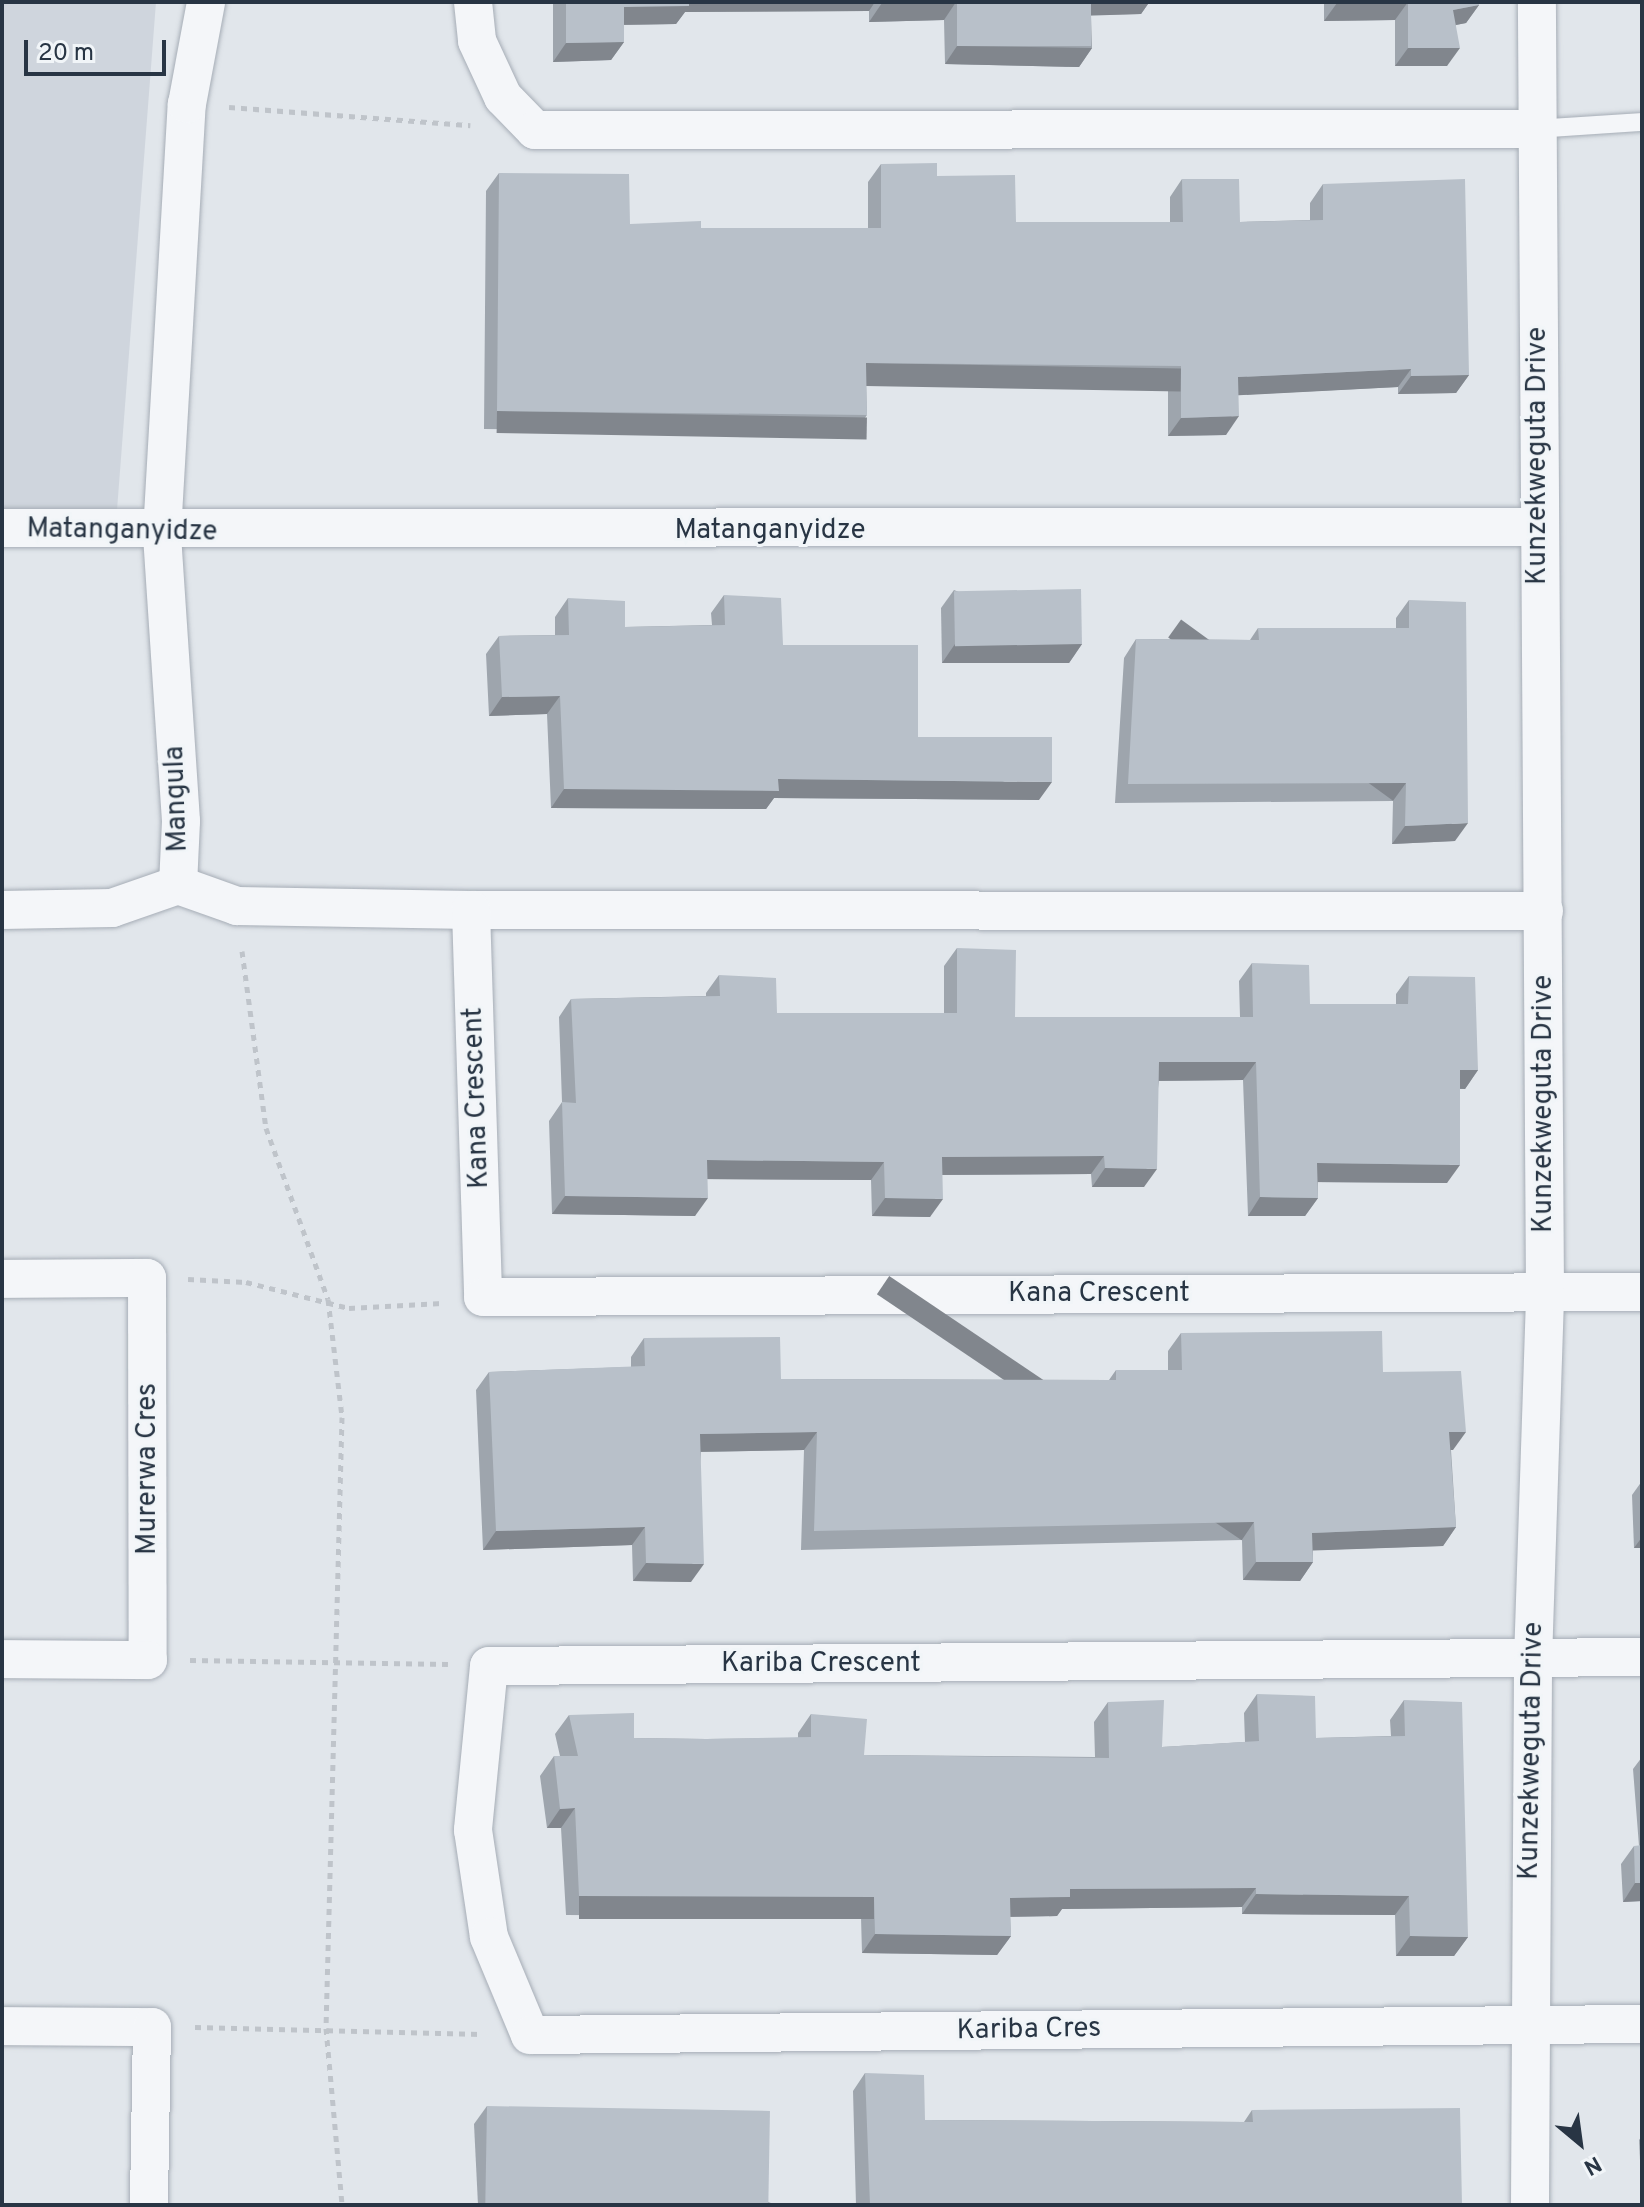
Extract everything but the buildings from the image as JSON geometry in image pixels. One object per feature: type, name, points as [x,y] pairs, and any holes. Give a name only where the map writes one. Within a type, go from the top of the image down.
[{"type":"street","name":"Mangula","points":[[2,910],[112,908],[178,885],[181,821],[162,533],[187,104],[206,2]]},
{"type":"street","points":[[473,2],[477,41],[503,97],[535,130],[1536,129]]},
{"type":"street","name":"Kunzekweguta Drive","points":[[1530,2205],[1533,1660],[1545,1292],[1537,2]]},
{"type":"street","name":"Matanganyidze","points":[[2,528],[162,533],[1539,527]]},
{"type":"street","points":[[178,885],[237,906],[471,910],[1544,911]]},
{"type":"street","name":"Kana Crescent","points":[[471,910],[483,1297],[1642,1292]]},
{"type":"street","points":[[2,1279],[147,1278]]},
{"type":"street","name":"Murerwa Cres","points":[[147,1278],[148,1660]]},
{"type":"street","name":"Kariba Crescent","points":[[489,1666],[1642,1657]]},
{"type":"street","points":[[2,1659],[148,1660]]},
{"type":"street","points":[[489,1666],[473,1830],[489,1937],[530,2035]]},
{"type":"street","name":"Kariba Cres","points":[[530,2035],[1642,2024]]},
{"type":"street","points":[[2,2026],[152,2027],[149,2205]]},
{"type":"lane","points":[[1536,129],[1642,122]]},
{"type":"path","points":[[187,104],[535,130]]},
{"type":"path","points":[[237,906],[266,1128],[328,1299],[342,1417],[326,2028],[342,2205]]},
{"type":"path","points":[[147,1278],[246,1282],[328,1299],[349,1308],[398,1309],[483,1297]]},
{"type":"path","points":[[148,1660],[338,1660],[489,1666]]},
{"type":"path","points":[[152,2027],[326,2028],[530,2035]]},
{"type":"shaded area","points":[[2,2],[156,2],[117,510],[2,510]]}]
